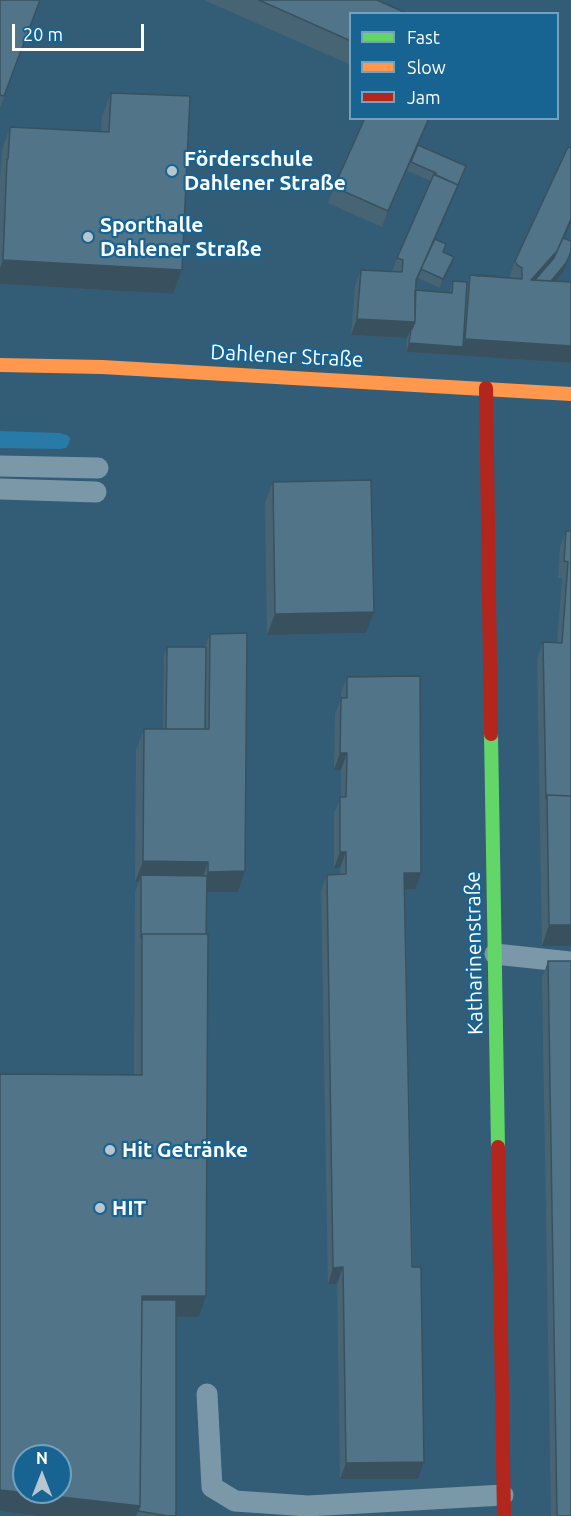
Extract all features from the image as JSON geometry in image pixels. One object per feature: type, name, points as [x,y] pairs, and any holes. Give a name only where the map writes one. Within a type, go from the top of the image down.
[{"type":"street","name":"Dahlener Straße","points":[[0,366],[102,367],[571,394]]},
{"type":"street","name":"Katharinenstraße","points":[[486,388],[504,1506]]},
{"type":"lane","points":[[0,466],[98,468]]},
{"type":"lane","points":[[0,489],[96,492]]},
{"type":"lane","points":[[495,954],[571,962]]},
{"type":"lane","points":[[207,1394],[212,1487],[235,1501],[308,1506],[504,1506]]},
{"type":"shaded area","points":[[0,431],[59,433],[70,438],[66,448],[60,449],[0,448]]},
{"type":"building","points":[[0,0],[40,0],[4,96],[0,95]]},
{"type":"building","points":[[259,0],[377,0],[404,12],[349,12],[349,40]]},
{"type":"building","name":"Sporthalle Dahlener Straße","points":[[111,93],[190,96],[182,270],[3,260],[10,127],[109,132]]},
{"type":"building","points":[[364,120],[428,120],[388,211],[334,187]]},
{"type":"building","points":[[418,145],[466,166],[458,185],[411,162]]},
{"type":"building","points":[[568,147],[571,148],[571,219],[557,251],[531,280],[571,282],[571,346],[465,339],[470,275],[522,279],[522,268],[515,261]]},
{"type":"building","points":[[434,174],[458,185],[416,280],[415,322],[357,319],[361,270],[402,272],[403,260],[397,258]]},
{"type":"building","points":[[563,238],[571,241],[571,252],[566,263],[551,281],[535,280],[554,258]]},
{"type":"building","points":[[435,239],[446,244],[443,252],[454,257],[443,279],[421,269]]},
{"type":"building","points":[[453,281],[467,282],[463,347],[409,343],[411,329],[415,322],[415,290],[452,293]]},
{"type":"building","points":[[371,480],[374,612],[275,614],[273,482]]},
{"type":"building","points":[[566,531],[571,531],[571,796],[547,795],[546,799],[543,642],[562,643],[568,562],[564,561]]},
{"type":"building","points":[[247,633],[245,871],[208,872],[208,862],[143,861],[144,729],[209,729],[210,634]]},
{"type":"building","points":[[167,647],[206,647],[205,729],[166,729]]},
{"type":"building","points":[[420,676],[421,873],[404,873],[412,1267],[421,1267],[424,1462],[346,1463],[343,1267],[333,1268],[327,875],[346,874],[346,852],[340,852],[340,797],[346,797],[347,753],[340,753],[341,698],[347,698],[347,677]]},
{"type":"building","points":[[547,795],[571,796],[571,925],[549,925]]},
{"type":"building","points":[[141,875],[207,876],[206,934],[142,934],[141,938]]},
{"type":"building","name":"HIT","points":[[142,934],[208,934],[206,1296],[142,1296],[140,1506],[72,1498],[72,1444],[12,1444],[12,1491],[0,1490],[0,1074],[142,1075]]},
{"type":"building","points":[[548,961],[571,961],[571,1516],[557,1516]]},
{"type":"building","points":[[142,1300],[176,1300],[176,1516],[138,1511],[140,1506]]},
{"type":"traffic: fast","points":[[491,734],[498,1147]]},
{"type":"traffic: slow","points":[[0,365],[102,367],[571,394]]},
{"type":"traffic: jam","points":[[486,388],[491,734]]},
{"type":"traffic: jam","points":[[498,1147],[504,1516]]},
{"type":"place","name":"Förderschule Dahlener Straße","points":[[172,171]]},
{"type":"place","name":"Sporthalle Dahlener Straße","points":[[88,237]]},
{"type":"place","name":"Hit Getränke","points":[[110,1150]]},
{"type":"place","name":"HIT","points":[[100,1208]]}]
